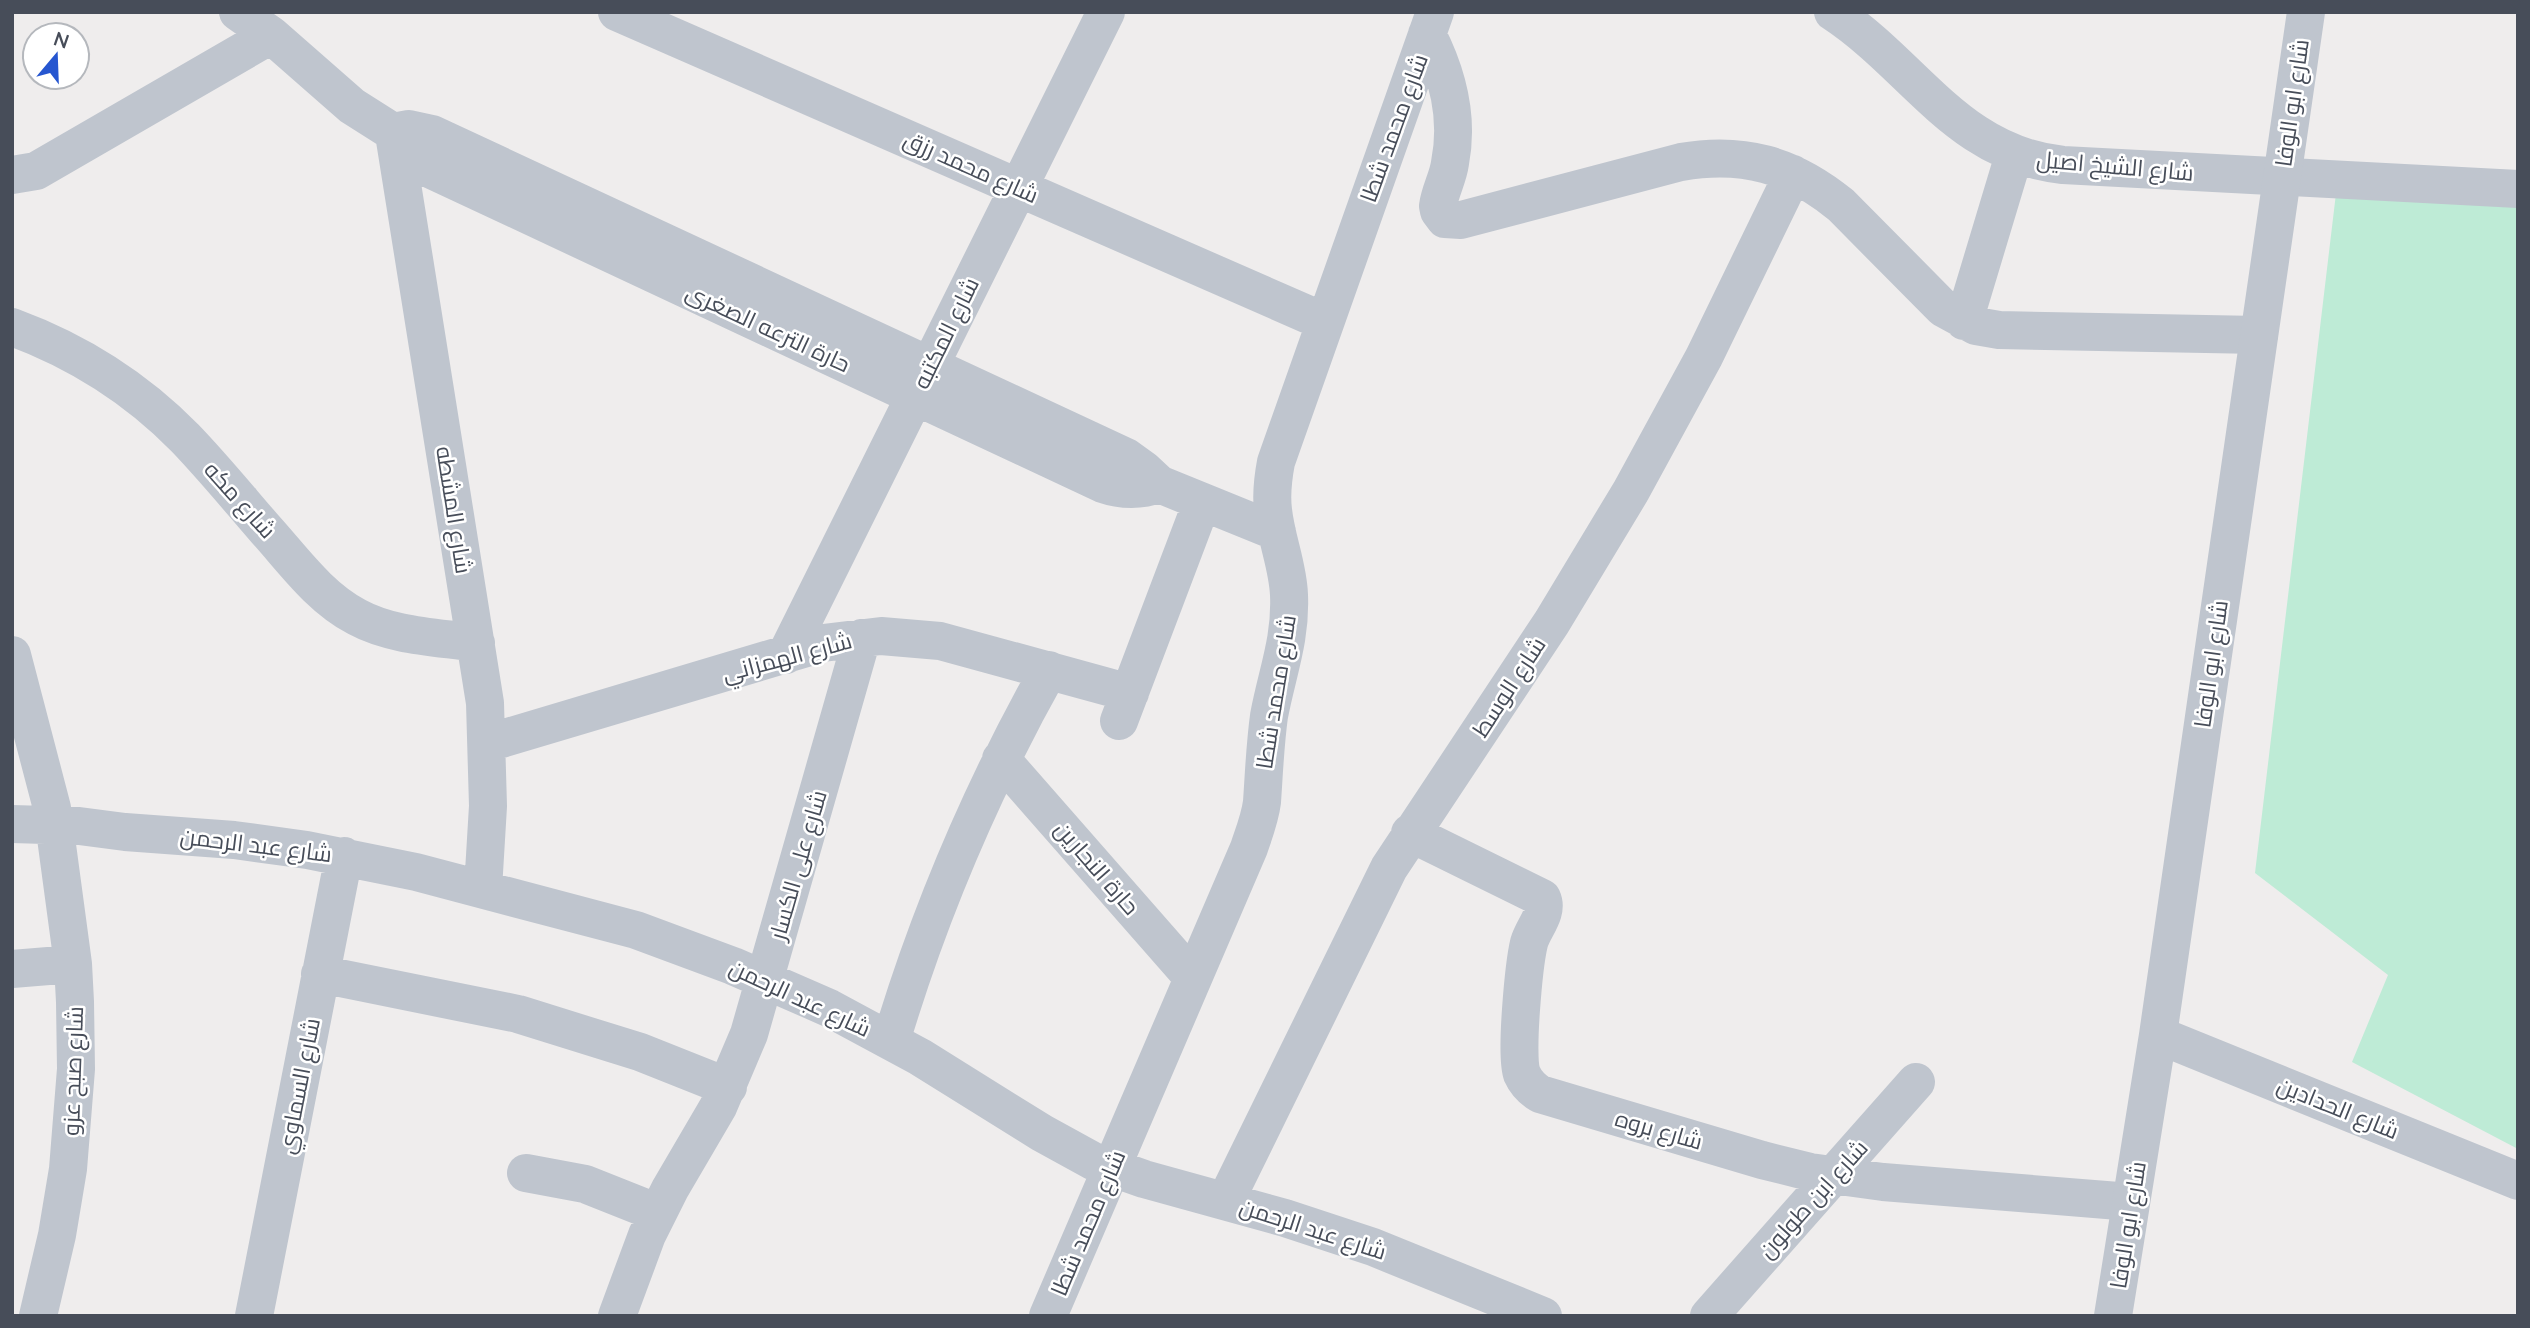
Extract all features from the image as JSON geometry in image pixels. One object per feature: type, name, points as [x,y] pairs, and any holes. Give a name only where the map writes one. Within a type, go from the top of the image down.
[{"type":"street","name":"حارة الترعه الصغرى","points":[[238,12],[271,35],[333,91],[393,132],[406,154],[419,164],[923,381],[1103,484],[1126,490],[1149,488],[1159,484],[1277,532]]},
{"type":"street","name":"شارع محمد رزق","points":[[617,12],[1325,322]]},
{"type":"street","name":"شارع المكتبه","points":[[786,654],[1106,12]]},
{"type":"street","name":"شارع الشيخ اصيل","points":[[1833,12],[1867,38],[1970,132],[2014,155],[2063,165],[2518,189]]},
{"type":"street","name":"شارع ابو الوفا","points":[[2113,1316],[2158,1035],[2306,12]]},
{"type":"street","points":[[1431,23],[1453,113],[1450,163],[1438,206],[1445,219],[1461,220],[1699,159],[1738,158],[1775,167],[1810,182],[1841,205],[1934,300],[1964,321],[1999,330],[2259,335]]},
{"type":"street","name":"شارع محمد شطا","points":[[1048,1316],[1249,848],[1262,803],[1268,723],[1285,653],[1289,622],[1288,582],[1273,509],[1276,462],[1431,23]]},
{"type":"street","points":[[12,175],[36,171],[271,35]]},
{"type":"street","name":"شارع المشطه","points":[[393,132],[485,703],[488,806],[483,889]]},
{"type":"street","points":[[1964,321],[2014,155]]},
{"type":"street","name":"شارع الوسط","points":[[1226,1200],[1389,868],[1531,654],[1631,491],[1722,323],[1793,174]]},
{"type":"street","name":"شارع مكه","points":[[12,327],[62,349],[96,368],[149,405],[187,440],[313,584],[342,608],[358,618],[394,631],[476,643]]},
{"type":"street","name":"شارع الهمزاني","points":[[488,743],[823,643],[862,638],[901,637],[940,641],[1049,670],[1125,707],[1202,502]]},
{"type":"street","name":"شارع على الكسار","points":[[617,1316],[632,1271],[658,1213],[728,1087],[749,1034],[862,638]]},
{"type":"street","name":"شارع صبح عزو","points":[[12,655],[46,777],[73,964],[76,1058],[72,1136],[57,1235],[38,1316]]},
{"type":"street","points":[[891,1041],[939,897],[1001,759],[1049,670]]},
{"type":"street","name":"حارة النجارين","points":[[1001,759],[1193,978]]},
{"type":"street","name":"شارع عبد الرحمن","points":[[12,824],[54,824],[234,840],[344,856],[483,889],[636,930],[829,1008],[891,1041],[1067,1147],[1111,1168],[1226,1200],[1373,1247],[1543,1316]]},
{"type":"street","name":"شارع بروه","points":[[1410,833],[1536,893],[1545,904],[1527,954],[1519,1058],[1522,1075],[1533,1089],[1548,1098],[1748,1157],[1834,1176],[2132,1202]]},
{"type":"street","name":"شارع السماوي","points":[[254,1316],[344,856]]},
{"type":"street","points":[[12,969],[73,964]]},
{"type":"street","points":[[320,974],[518,1014],[630,1049],[728,1087]]},
{"type":"street","name":"شارع الحدادين","points":[[2158,1035],[2518,1181]]},
{"type":"street","name":"شارع ابن طولون","points":[[1709,1316],[1916,1082]]},
{"type":"street","points":[[526,1173],[585,1184],[658,1213]]},
{"type":"green space","points":[[2337,185],[2518,202],[2518,1149],[2352,1062],[2388,975],[2255,873]]}]
